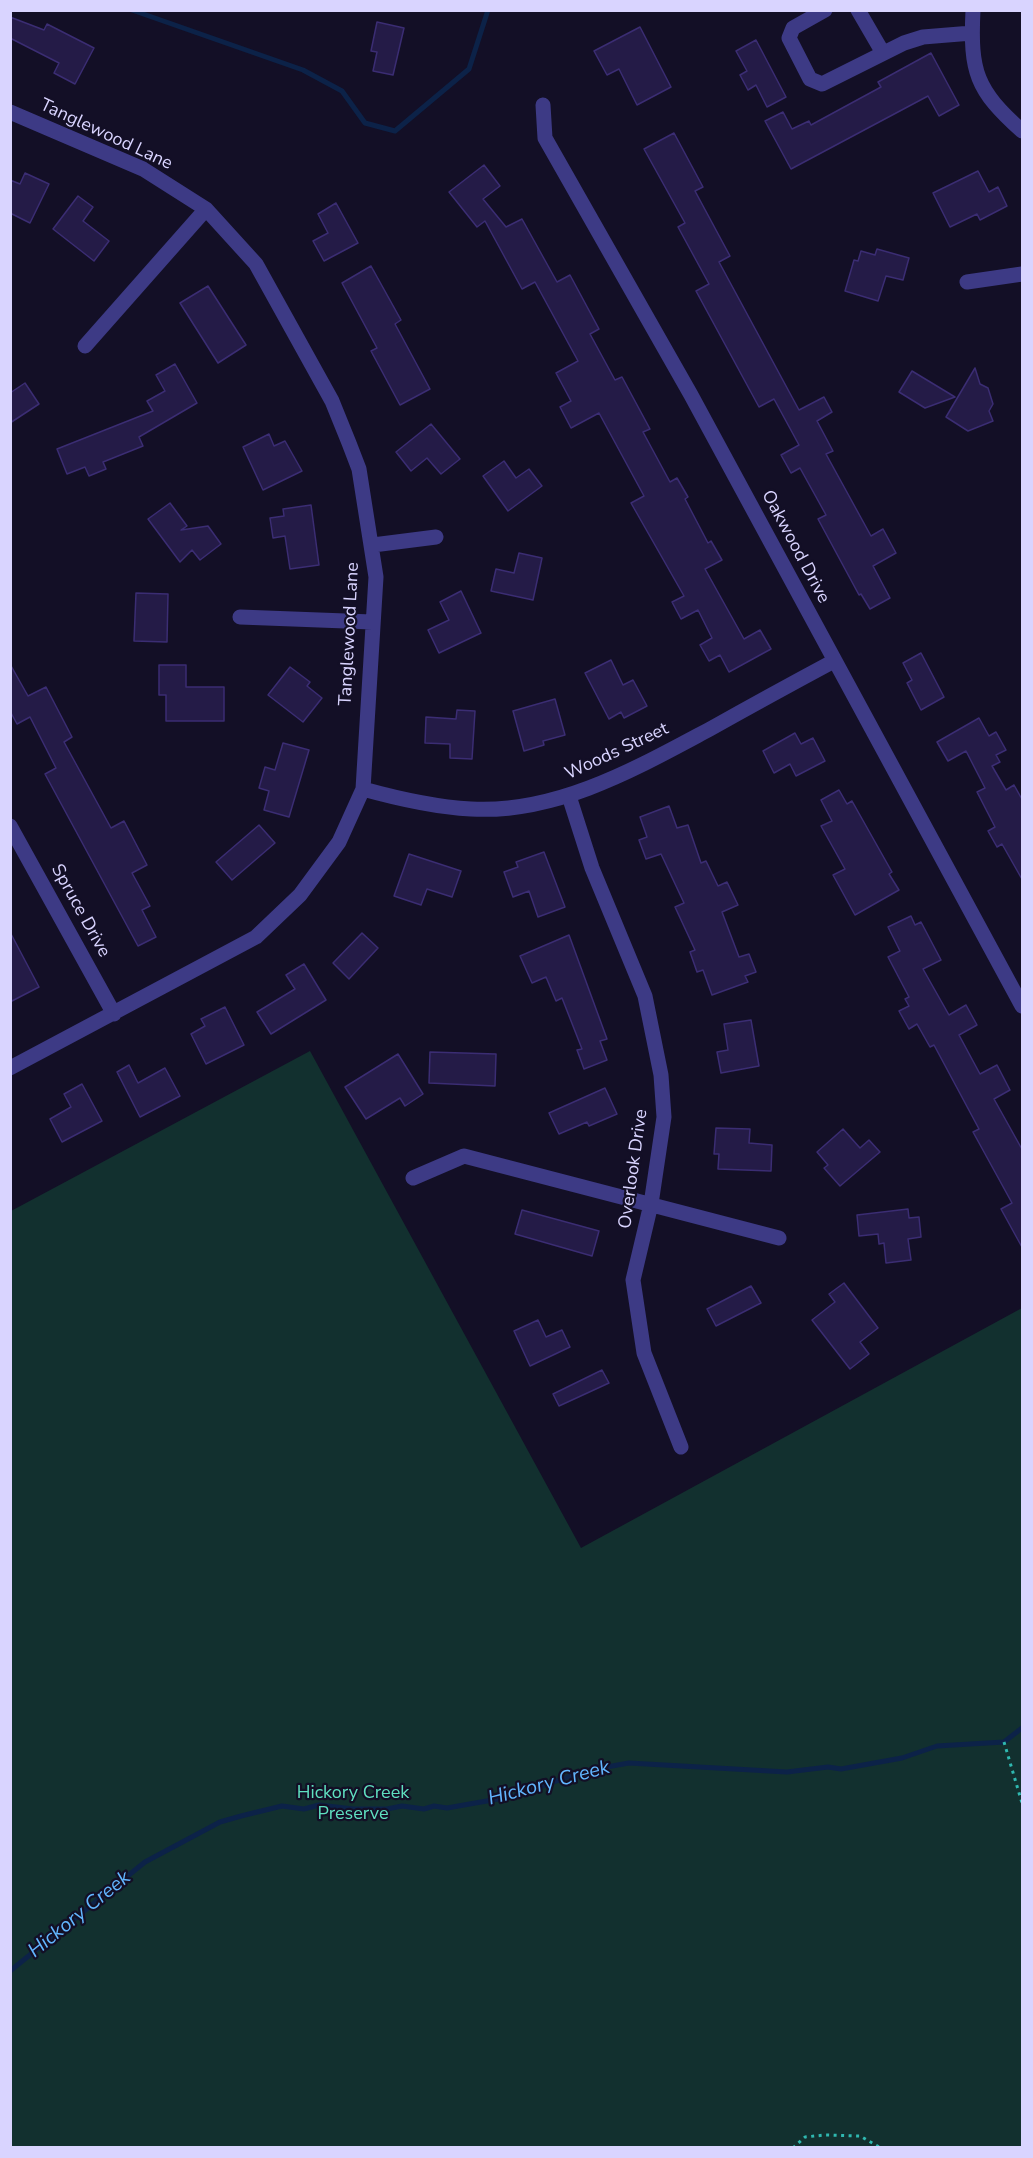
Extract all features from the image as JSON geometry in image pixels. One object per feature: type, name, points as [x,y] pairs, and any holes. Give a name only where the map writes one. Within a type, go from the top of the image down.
[{"type":"street","points":[[825,10],[790,33],[790,44],[810,79],[822,84],[883,53],[922,37],[972,33]]},
{"type":"street","points":[[858,10],[883,53]]},
{"type":"street","points":[[973,10],[972,33],[976,77],[996,108],[1023,131]]},
{"type":"street","name":"Oakwood Drive","points":[[543,105],[545,138],[691,395],[1023,1006]]},
{"type":"street","name":"Tanglewood Lane","points":[[10,112],[143,169],[207,209],[246,251],[266,278],[332,401],[358,469],[373,545],[376,577],[363,789],[339,842],[300,896],[256,937],[10,1068]]},
{"type":"street","points":[[85,346],[207,209]]},
{"type":"street","points":[[967,282],[1023,274]]},
{"type":"street","points":[[373,545],[436,537]]},
{"type":"street","points":[[240,617],[372,622]]},
{"type":"street","name":"Woods Street","points":[[363,789],[415,804],[473,810],[523,805],[569,796],[635,769],[834,661]]},
{"type":"street","name":"Overlook Drive","points":[[569,796],[592,868],[645,996],[661,1074],[664,1117],[651,1204],[633,1280],[644,1353],[681,1447]]},
{"type":"street","name":"Spruce Drive","points":[[10,826],[114,1014]]},
{"type":"street","points":[[413,1178],[464,1156],[778,1238]]},
{"type":"path","points":[[1004,1742],[1023,1803]]},
{"type":"path","points":[[793,2148],[805,2138],[825,2135],[860,2136],[882,2148]]},
{"type":"green space","name":"Hickory Creek Preserve","points":[[310,1051],[581,1548],[1022,1308],[1022,2147],[11,2147],[11,1211]]},
{"type":"building","points":[[10,17],[44,30],[47,24],[94,48],[75,84],[54,73],[59,63],[10,38]]},
{"type":"building","points":[[377,22],[404,28],[393,75],[373,71],[377,52],[371,51]]},
{"type":"building","points":[[640,27],[671,87],[637,105],[619,69],[607,75],[594,51]]},
{"type":"building","points":[[756,40],[786,97],[767,107],[756,85],[748,90],[740,75],[747,71],[736,51]]},
{"type":"building","points":[[931,53],[959,105],[939,116],[928,96],[791,169],[765,121],[783,112],[792,129],[809,121],[811,125],[881,87],[878,82]]},
{"type":"building","points":[[674,133],[703,187],[695,191],[730,256],[719,262],[799,410],[824,397],[832,412],[817,421],[833,451],[826,454],[871,536],[883,529],[896,553],[873,566],[890,598],[870,609],[861,594],[859,595],[818,519],[826,515],[800,468],[791,473],[781,455],[799,445],[774,399],[759,407],[696,291],[709,284],[678,227],[685,223],[644,149]]},
{"type":"building","points":[[484,165],[500,186],[483,199],[506,227],[522,219],[557,282],[570,275],[599,329],[590,334],[615,380],[622,377],[650,429],[643,432],[670,482],[677,478],[688,497],[685,499],[708,543],[711,541],[722,560],[705,569],[744,639],[760,630],[771,649],[729,672],[720,655],[709,661],[700,645],[712,638],[698,610],[681,619],[672,602],[684,596],[631,503],[644,496],[599,413],[571,428],[560,407],[571,401],[556,373],[578,361],[535,282],[522,289],[485,221],[477,227],[449,192]]},
{"type":"building","points":[[978,171],[989,192],[998,187],[1007,206],[980,220],[977,214],[950,227],[933,193]]},
{"type":"building","points":[[25,173],[49,184],[30,223],[10,213],[10,180],[20,184]]},
{"type":"building","points":[[78,196],[93,207],[83,221],[109,241],[94,261],[53,229]]},
{"type":"building","points":[[336,203],[358,243],[324,261],[313,241],[328,233],[318,214]]},
{"type":"building","points":[[877,249],[909,258],[903,280],[886,276],[878,301],[845,291],[854,260],[858,261],[861,251],[875,255]]},
{"type":"building","points":[[371,266],[401,320],[395,324],[430,389],[400,405],[371,351],[377,348],[342,283]]},
{"type":"building","points":[[208,286],[246,345],[218,363],[180,303]]},
{"type":"building","points":[[175,364],[197,403],[139,437],[143,446],[103,462],[106,469],[89,476],[85,467],[67,474],[57,449],[153,411],[147,401],[165,391],[156,375]]},
{"type":"building","points":[[975,368],[980,384],[988,388],[993,404],[989,411],[993,421],[968,431],[946,417]]},
{"type":"building","points":[[912,371],[955,397],[925,408],[899,392]]},
{"type":"building","points":[[25,383],[39,404],[10,423],[10,393]]},
{"type":"building","points":[[431,424],[460,459],[441,474],[427,458],[411,471],[396,452]]},
{"type":"building","points":[[269,434],[274,446],[285,441],[302,471],[263,490],[243,447]]},
{"type":"building","points":[[504,461],[516,478],[529,469],[542,486],[508,511],[483,476]]},
{"type":"building","points":[[170,503],[187,526],[181,530],[208,526],[221,544],[200,560],[192,550],[180,562],[148,519]]},
{"type":"building","points":[[311,505],[319,565],[290,569],[285,536],[273,538],[270,518],[284,516],[283,509]]},
{"type":"building","points":[[519,553],[542,558],[533,600],[491,591],[496,569],[514,573]]},
{"type":"building","points":[[461,591],[481,633],[439,653],[428,630],[449,620],[440,602]]},
{"type":"building","points":[[136,593],[168,594],[167,642],[134,641]]},
{"type":"building","points":[[921,653],[944,697],[921,710],[907,683],[912,680],[903,663]]},
{"type":"building","points":[[611,660],[623,685],[633,680],[647,706],[624,718],[621,712],[609,719],[585,673]]},
{"type":"building","points":[[10,664],[28,696],[46,687],[72,737],[64,742],[111,828],[124,821],[147,865],[132,873],[150,906],[142,910],[156,937],[138,946],[45,774],[56,768],[30,717],[17,724],[10,711]]},
{"type":"building","points":[[159,665],[186,665],[186,687],[224,687],[224,721],[166,721],[166,695],[159,695]]},
{"type":"building","points":[[290,667],[310,682],[307,686],[322,698],[303,722],[268,695]]},
{"type":"building","points":[[555,699],[565,735],[543,741],[544,745],[524,751],[513,711]]},
{"type":"building","points":[[457,710],[475,711],[472,759],[450,758],[450,744],[425,743],[426,717],[456,719]]},
{"type":"building","points":[[979,718],[989,736],[996,732],[1006,750],[996,755],[1000,762],[992,766],[1006,790],[1014,785],[1023,801],[1023,881],[1002,844],[997,847],[988,831],[995,827],[977,792],[985,788],[966,751],[948,761],[937,742]]},
{"type":"building","points":[[795,733],[801,744],[813,738],[825,761],[796,776],[790,764],[774,773],[763,751]]},
{"type":"building","points":[[283,743],[309,750],[289,817],[264,810],[269,791],[259,788],[265,767],[275,770]]},
{"type":"building","points":[[839,790],[847,804],[852,801],[892,872],[889,874],[899,890],[855,915],[833,875],[845,869],[821,826],[832,821],[821,800]]},
{"type":"building","points":[[669,806],[677,828],[688,825],[701,863],[706,861],[718,886],[727,882],[738,905],[722,912],[739,957],[749,954],[756,972],[745,976],[748,982],[712,995],[703,970],[697,972],[690,952],[695,950],[675,907],[684,903],[661,854],[646,859],[639,840],[647,837],[640,817]]},
{"type":"building","points":[[259,825],[275,843],[232,880],[216,862]]},
{"type":"building","points":[[544,852],[565,907],[538,917],[529,891],[513,897],[504,872],[518,867],[516,862]]},
{"type":"building","points":[[409,854],[461,871],[452,897],[427,889],[421,905],[394,896]]},
{"type":"building","points":[[911,916],[915,925],[921,922],[941,960],[923,969],[949,1015],[966,1005],[977,1025],[959,1035],[980,1074],[997,1065],[1010,1090],[994,1099],[1023,1151],[1023,1249],[1001,1209],[1012,1203],[973,1132],[979,1129],[934,1045],[930,1047],[917,1024],[909,1029],[899,1011],[909,1006],[905,999],[909,997],[888,957],[900,951],[888,927]]},
{"type":"building","points":[[10,932],[39,987],[10,1002]]},
{"type":"building","points":[[362,933],[378,948],[349,979],[333,963]]},
{"type":"building","points":[[569,935],[607,1039],[600,1041],[607,1060],[584,1069],[577,1050],[582,1049],[562,998],[556,1001],[546,977],[532,983],[520,956]]},
{"type":"building","points":[[304,964],[326,1000],[271,1034],[257,1012],[295,989],[286,975]]},
{"type":"building","points":[[225,1007],[244,1045],[206,1064],[191,1034],[205,1026],[201,1019]]},
{"type":"building","points":[[751,1020],[759,1066],[721,1073],[717,1052],[728,1050],[724,1024]]},
{"type":"building","points":[[430,1052],[496,1054],[495,1086],[429,1083]]},
{"type":"building","points":[[398,1054],[423,1094],[405,1106],[400,1098],[366,1119],[345,1087]]},
{"type":"building","points":[[129,1065],[138,1083],[165,1068],[180,1096],[140,1117],[117,1072]]},
{"type":"building","points":[[82,1084],[102,1121],[62,1142],[50,1119],[71,1107],[64,1094]]},
{"type":"building","points":[[605,1088],[617,1114],[589,1126],[587,1122],[559,1134],[549,1113]]},
{"type":"building","points":[[716,1128],[750,1129],[749,1143],[772,1145],[771,1171],[718,1169],[719,1154],[714,1154]]},
{"type":"building","points":[[843,1129],[860,1148],[869,1140],[880,1152],[840,1186],[824,1168],[828,1165],[817,1152]]},
{"type":"building","points":[[908,1209],[909,1218],[919,1217],[921,1237],[908,1239],[911,1260],[886,1263],[884,1243],[879,1244],[878,1234],[859,1236],[857,1215]]},
{"type":"building","points":[[522,1210],[599,1231],[592,1256],[515,1234]]},
{"type":"building","points":[[844,1283],[878,1328],[860,1342],[869,1354],[850,1369],[812,1320],[835,1302],[829,1294]]},
{"type":"building","points":[[751,1286],[761,1303],[716,1326],[707,1309]]},
{"type":"building","points":[[538,1320],[546,1337],[562,1330],[570,1347],[530,1366],[514,1331]]},
{"type":"building","points":[[602,1370],[609,1383],[559,1406],[553,1394]]},
{"type":"waterway","points":[[132,10],[303,70],[342,91],[365,123],[395,131],[469,69],[488,10]]},
{"type":"waterway","name":"Hickory Creek","points":[[10,1971],[145,1862],[220,1822],[282,1806],[304,1809],[319,1805],[353,1809],[387,1809],[402,1806],[424,1809],[434,1806],[447,1808],[515,1796],[584,1771],[629,1763],[787,1772],[828,1767],[841,1769],[902,1758],[937,1746],[1004,1742],[1022,1728]]}]
